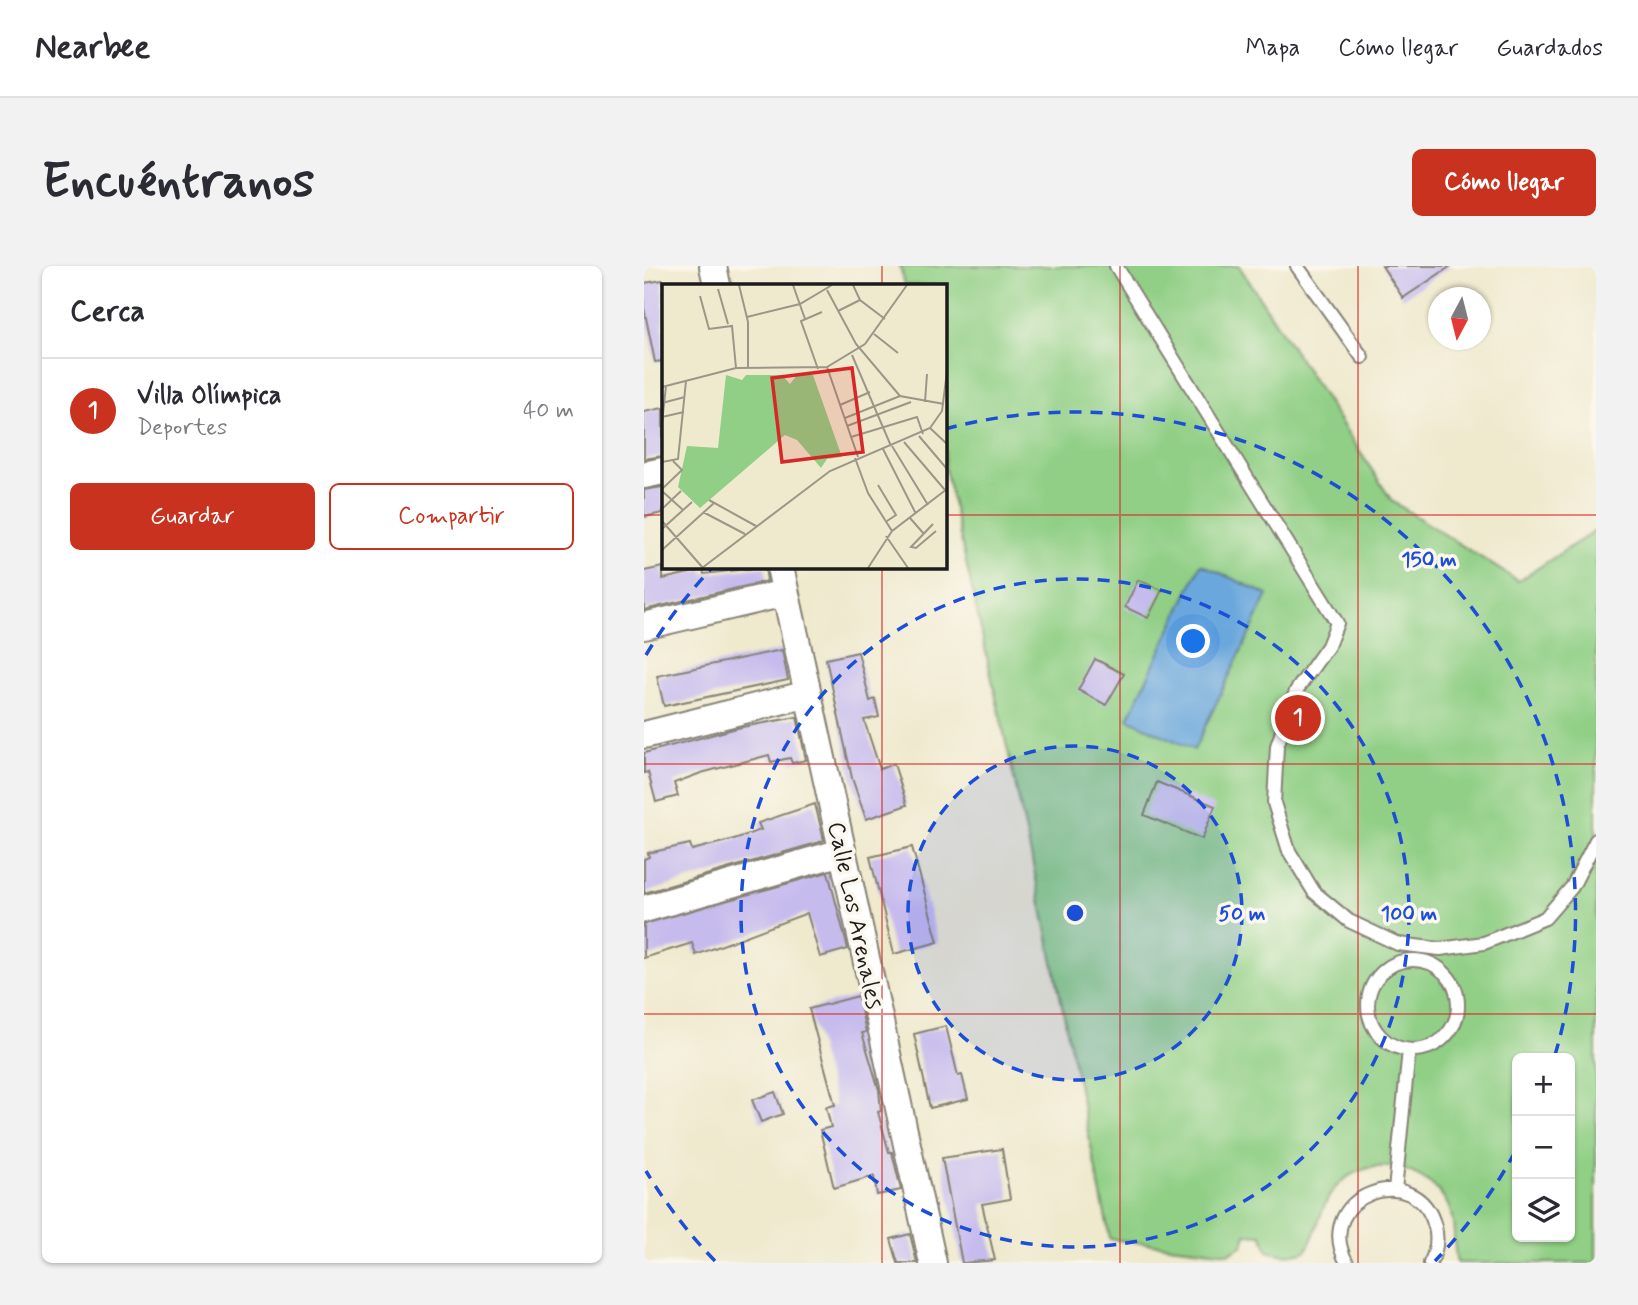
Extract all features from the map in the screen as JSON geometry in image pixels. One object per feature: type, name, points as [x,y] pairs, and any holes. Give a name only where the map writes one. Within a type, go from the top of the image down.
[{"type":"street","points":[[713,266],[718,284]]},
{"type":"street","points":[[644,475],[662,471]]},
{"type":"street","name":"Calle Los Arenales","points":[[780,569],[933,1263]]},
{"type":"street","points":[[644,626],[785,593]]},
{"type":"street","points":[[644,735],[808,694]]},
{"type":"street","points":[[644,909],[842,852]]},
{"type":"lane","points":[[1116,266],[1337,623],[1321,658],[1296,691],[1277,746],[1274,803],[1289,851],[1314,892],[1349,921],[1398,944],[1440,949],[1484,943],[1545,918],[1572,887],[1596,840]]},
{"type":"lane","points":[[1297,266],[1362,358]]},
{"type":"lane","points":[[1419,961],[1420,946]]},
{"type":"lane","points":[[1405,961],[1419,961],[1439,968],[1448,976],[1458,998],[1458,1010],[1455,1021],[1442,1040],[1432,1046],[1409,1050],[1387,1042],[1378,1034],[1372,1024],[1368,1001],[1376,979],[1384,971],[1405,961]]},
{"type":"lane","points":[[1395,1190],[1409,1050]]},
{"type":"lane","points":[[1347,1263],[1339,1243],[1340,1231],[1350,1208],[1370,1193],[1395,1190],[1419,1200],[1434,1220],[1437,1245],[1430,1263]]},
{"type":"green space","points":[[900,266],[1239,266],[1392,501],[1518,581],[1596,530],[1596,1263],[1457,1263],[1451,1212],[1439,1192],[1414,1173],[1383,1167],[1367,1168],[1352,1174],[1339,1184],[1328,1199],[1306,1251],[1282,1254],[1268,1251],[1262,1235],[1246,1234],[1243,1245],[1229,1253],[1110,1239],[1031,855],[947,477],[947,284],[905,284]]},
{"type":"water","points":[[1201,564],[1268,595],[1194,750],[1128,719]]},
{"type":"building","points":[[1382,266],[1451,266],[1403,298]]},
{"type":"building","points":[[663,280],[662,361],[655,362],[644,308],[644,283]]},
{"type":"building","points":[[662,408],[662,456],[644,459],[644,412]]},
{"type":"building","points":[[662,487],[662,513],[644,517],[644,490]]},
{"type":"building","points":[[662,567],[663,579],[703,570],[704,574],[765,569],[767,581],[644,610],[644,571]]},
{"type":"building","points":[[1138,580],[1162,590],[1148,618],[1125,607]]},
{"type":"building","points":[[782,650],[788,680],[664,706],[657,676]]},
{"type":"building","points":[[858,652],[870,701],[875,699],[879,717],[864,720],[880,769],[894,764],[907,805],[866,819],[852,778],[826,659]]},
{"type":"building","points":[[1095,659],[1124,674],[1106,705],[1078,690]]},
{"type":"building","points":[[797,717],[806,760],[792,763],[790,758],[771,762],[769,755],[701,773],[674,783],[678,796],[656,802],[648,772],[644,773],[644,753],[737,728]]},
{"type":"building","points":[[1157,782],[1215,806],[1202,839],[1144,815]]},
{"type":"building","points":[[815,804],[824,840],[644,893],[644,859],[649,857],[648,853],[690,844],[692,850],[731,840],[761,830],[758,823]]},
{"type":"building","points":[[912,847],[938,942],[894,954],[870,857]]},
{"type":"building","points":[[828,872],[848,949],[820,957],[807,913],[696,955],[692,943],[644,958],[644,924]]},
{"type":"building","points":[[858,996],[866,1032],[862,1033],[879,1090],[881,1111],[878,1112],[889,1152],[892,1152],[901,1190],[877,1195],[874,1176],[834,1188],[820,1130],[831,1127],[826,1107],[835,1105],[809,1009]]},
{"type":"building","points":[[946,1026],[958,1076],[962,1075],[968,1099],[930,1108],[914,1034]]},
{"type":"building","points":[[775,1092],[783,1114],[761,1122],[752,1100]]},
{"type":"building","points":[[1002,1149],[1010,1199],[982,1204],[995,1260],[962,1263],[942,1158]]},
{"type":"building","points":[[910,1234],[917,1263],[898,1263],[891,1239]]},
{"type":"place","name":"Villa Olímpica","points":[[1298,718]]}]
